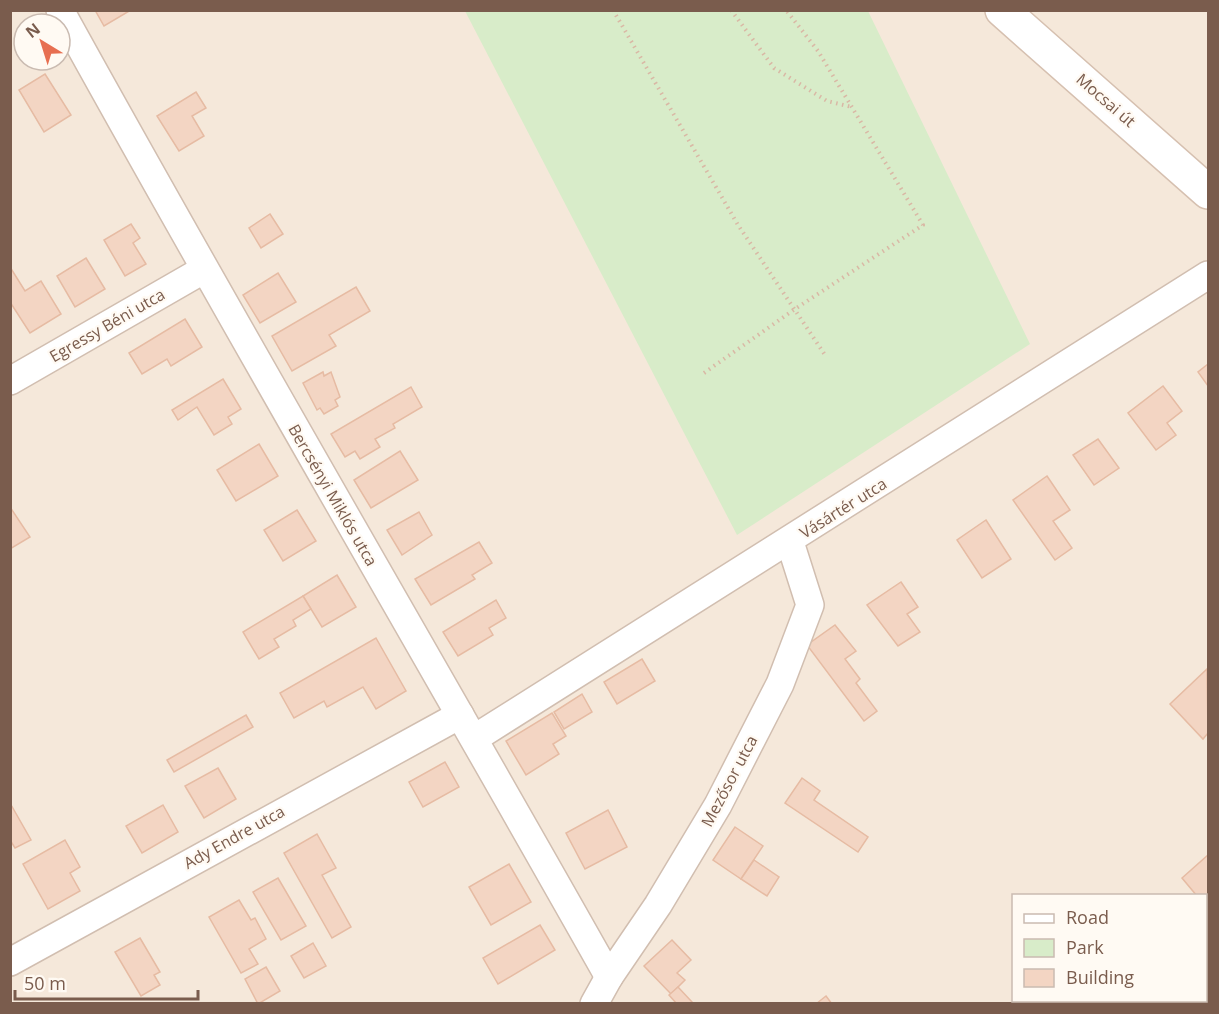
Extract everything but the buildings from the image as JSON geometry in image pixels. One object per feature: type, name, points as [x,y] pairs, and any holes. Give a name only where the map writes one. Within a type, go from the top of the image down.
[{"type":"main road","name":"Mocsai út","points":[[1002,10],[1209,192]]},
{"type":"street","name":"Bercsényi Miklós utca","points":[[60,10],[203,270],[475,738],[609,976]]},
{"type":"street","name":"Egressy Béni utca","points":[[10,381],[203,270]]},
{"type":"street","name":"Vásártér utca","points":[[475,738],[790,542],[1209,275]]},
{"type":"street","name":"Mezősor utca","points":[[594,1004],[609,976],[658,905],[718,805],[780,684],[810,605],[790,542]]},
{"type":"street","name":"Ady Endre utca","points":[[10,962],[460,715]]},
{"type":"path","points":[[613,10],[738,225],[825,355]]},
{"type":"path","points":[[731,10],[774,68],[827,101],[853,107]]},
{"type":"path","points":[[704,373],[795,309],[923,225],[818,51],[786,10]]},
{"type":"shaded area","points":[[11,11],[1208,11],[1208,1003],[11,1003]]},
{"type":"green space","points":[[465,11],[868,11],[1030,344],[737,535]]}]
